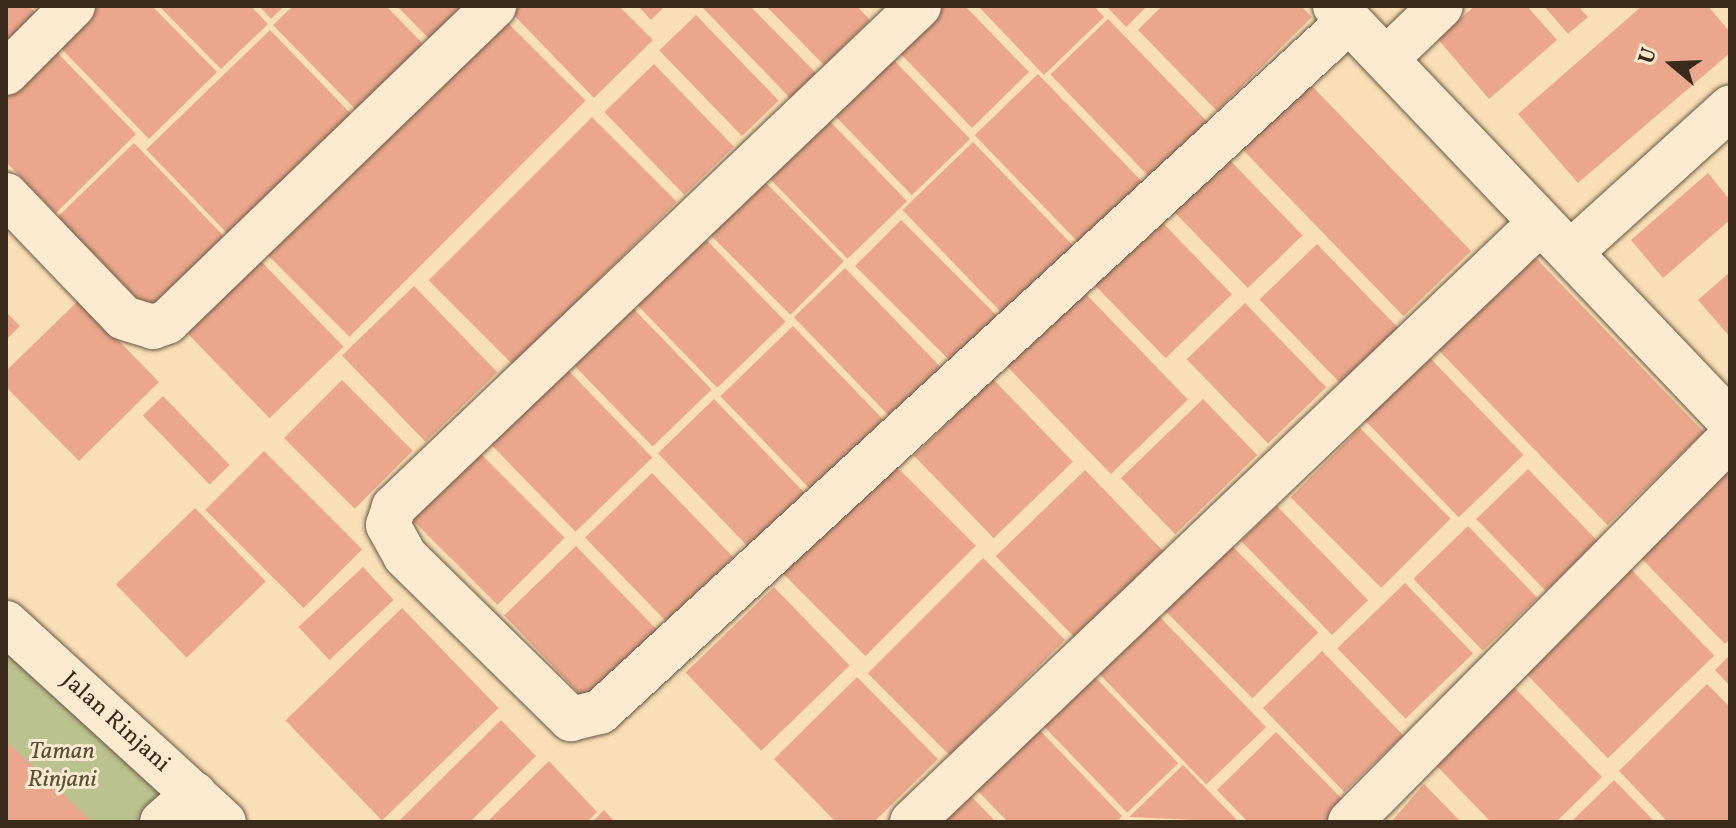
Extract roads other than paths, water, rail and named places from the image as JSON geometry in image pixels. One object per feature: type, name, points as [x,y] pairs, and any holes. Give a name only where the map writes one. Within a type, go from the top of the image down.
[{"type":"street","points":[[6,73],[73,6]]},
{"type":"street","points":[[6,195],[124,318],[153,327],[167,322],[494,6]]},
{"type":"street","points":[[919,6],[394,507],[388,525],[405,556],[571,719],[600,712],[1342,13],[1730,421]]},
{"type":"street","points":[[1386,59],[1441,6]]},
{"type":"street","points":[[1571,252],[1730,108]]},
{"type":"street","points":[[912,822],[1541,222]]},
{"type":"street","points":[[1350,822],[1730,438]]},
{"type":"street","name":"Jalan Rinjani","points":[[6,623],[193,813]]},
{"type":"park label","name":"Taman Rinjani","points":[[62,767]]}]
